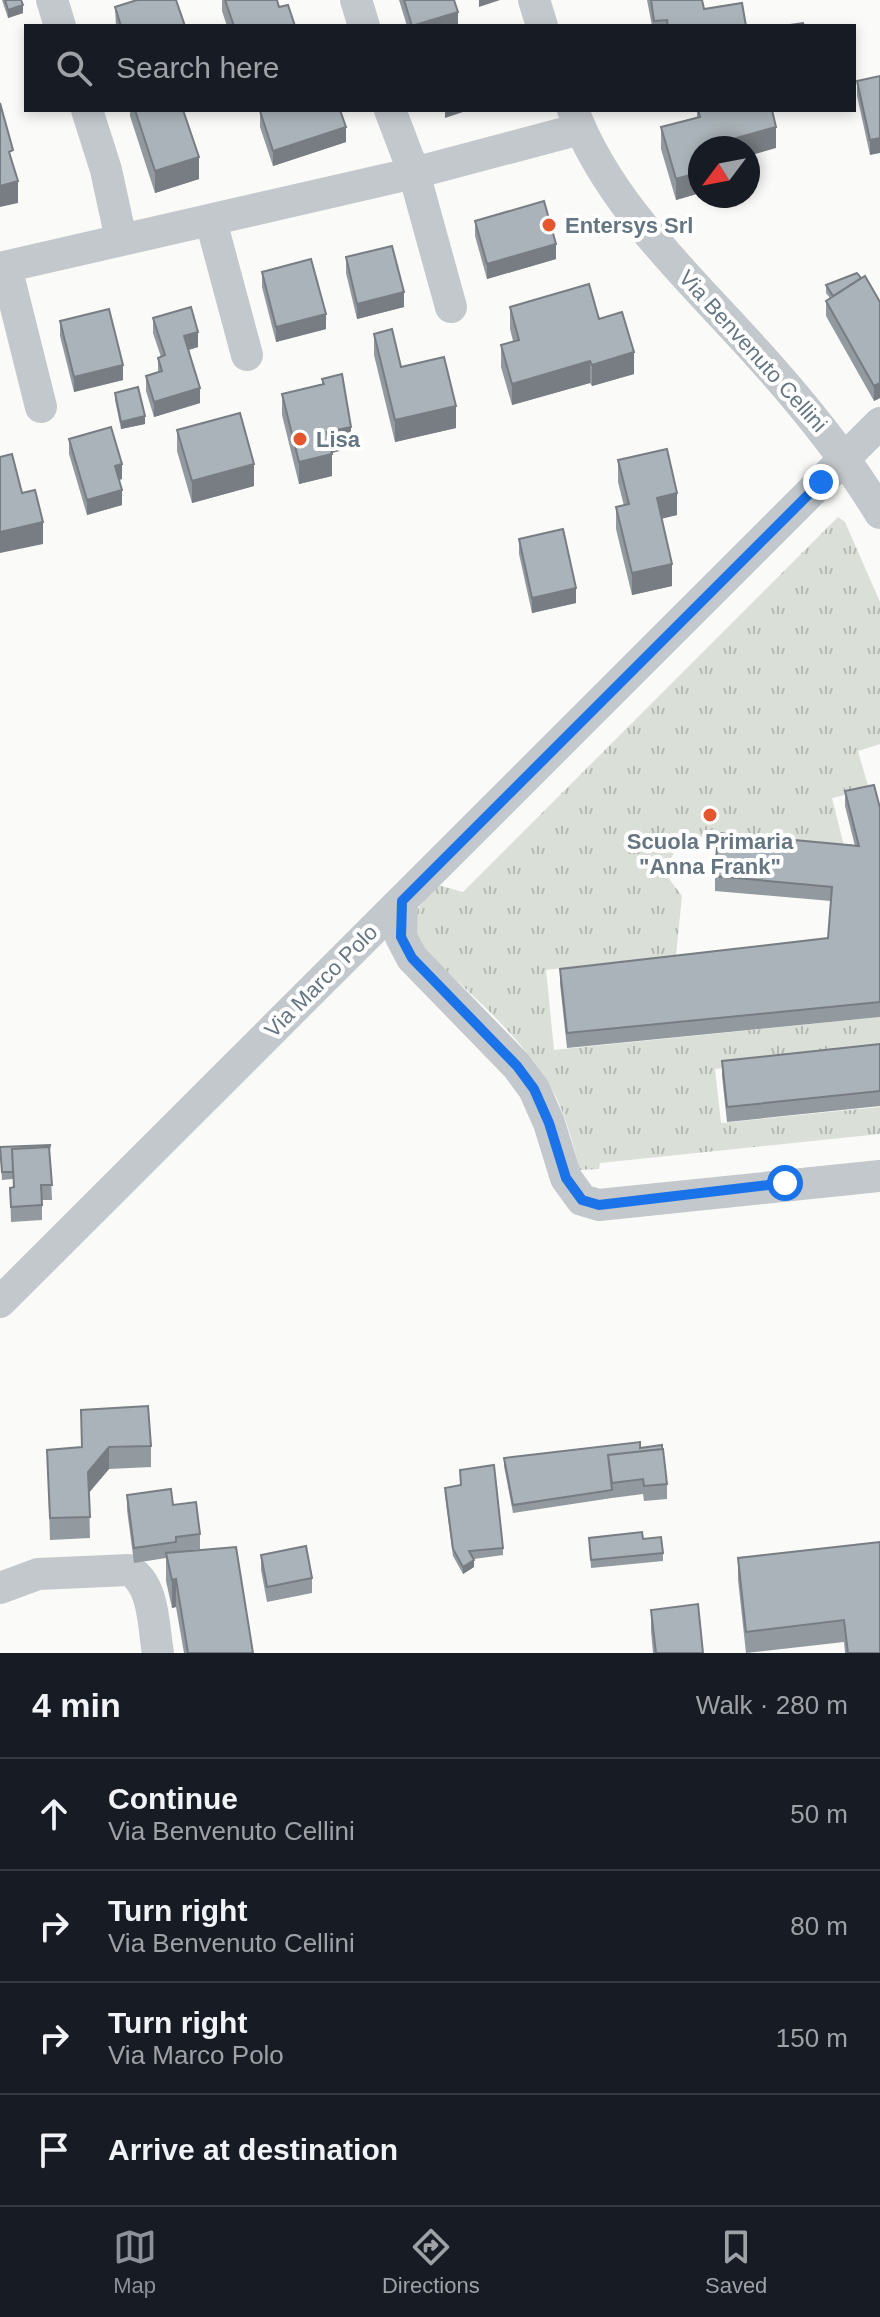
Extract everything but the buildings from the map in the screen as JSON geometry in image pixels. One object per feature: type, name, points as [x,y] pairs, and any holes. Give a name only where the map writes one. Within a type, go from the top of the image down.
[{"type":"street","points":[[52,0],[59,24]]},
{"type":"street","points":[[356,0],[363,24]]},
{"type":"street","points":[[534,0],[541,24]]},
{"type":"street","points":[[88,112],[106,170],[121,239]]},
{"type":"street","points":[[391,112],[414,173],[451,307]]},
{"type":"street","points":[[41,407],[3,267],[414,173],[576,120]]},
{"type":"street","name":"Via Benvenuto Cellini","points":[[576,120],[643,224],[846,457],[880,513]]},
{"type":"street","points":[[211,221],[247,355]]},
{"type":"street","name":"Via Marco Polo","points":[[0,1302],[880,423]]},
{"type":"street","points":[[402,901],[401,937],[412,958],[495,1041],[534,1089],[566,1178],[582,1200],[599,1205],[880,1176]]},
{"type":"street","points":[[0,1588],[38,1574],[129,1570],[137,1575],[148,1595],[158,1653]]},
{"type":"green space","name":"Scuola Primaria \"Anna Frank\"","points":[[838,517],[845,522],[880,602],[880,744],[858,751],[869,789],[832,798],[845,850],[683,835],[664,872],[682,896],[676,955],[546,970],[554,1050],[880,1017],[880,1050],[715,1069],[721,1123],[880,1107],[880,1134],[600,1163],[599,1169],[580,1170],[563,1113],[542,1074],[493,1015],[419,945],[414,928],[416,912],[438,885],[463,892]]},
{"type":"place","name":"Entersys Srl","points":[[549,225]]},
{"type":"place","name":"Lisa","points":[[300,439]]},
{"type":"place","name":"Scuola Primaria \"Anna Frank\"","points":[[710,815]]},
{"type":"route","points":[[785,1183],[599,1205],[582,1200],[566,1178],[549,1123],[534,1089],[495,1041],[412,958],[401,937],[400,918],[402,901],[821,482]]}]
